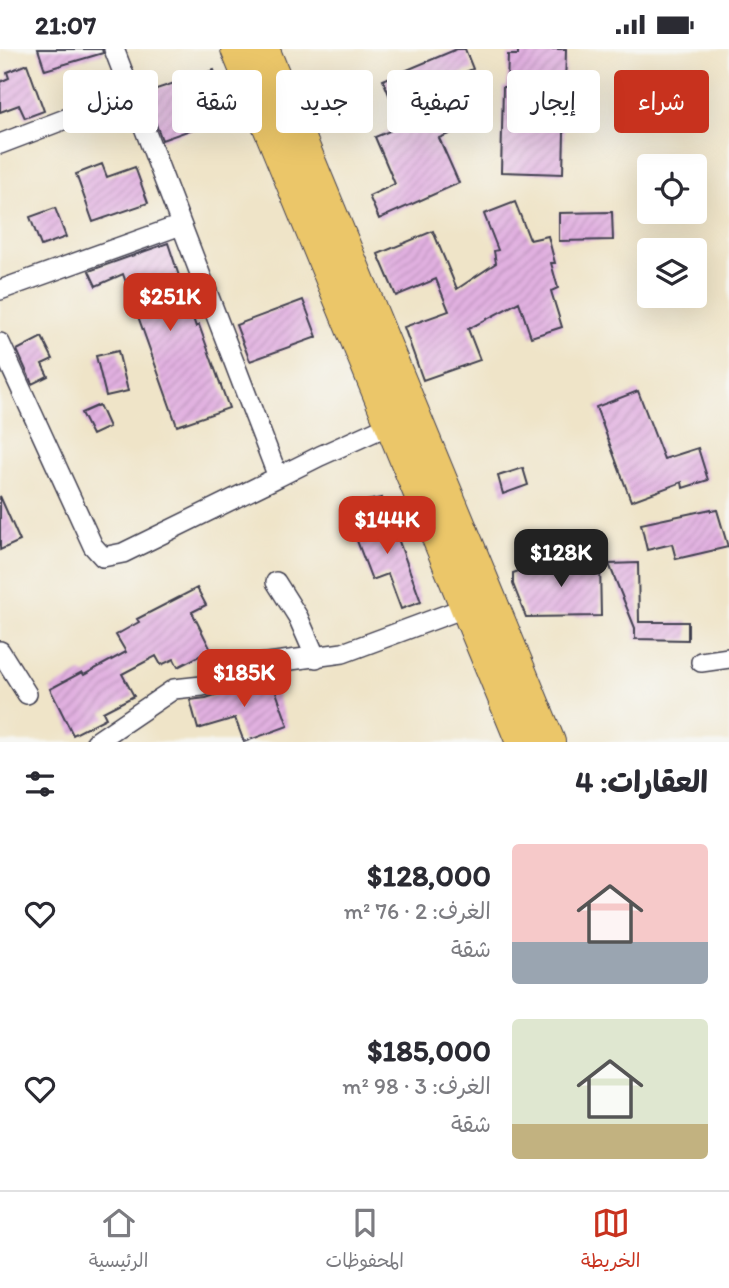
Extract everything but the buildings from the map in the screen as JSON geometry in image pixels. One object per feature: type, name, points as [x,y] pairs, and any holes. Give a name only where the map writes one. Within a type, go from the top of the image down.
[{"type":"main road","points":[[237,49],[522,742]]},
{"type":"main road","points":[[263,49],[549,742]]},
{"type":"street","points":[[114,49],[122,70]]},
{"type":"street","points":[[0,144],[63,120]]},
{"type":"street","points":[[146,133],[278,477]]},
{"type":"street","points":[[0,290],[181,225]]},
{"type":"street","points":[[0,342],[93,546],[103,557],[123,553],[391,424]]},
{"type":"street","points":[[276,582],[298,617],[316,658]]},
{"type":"street","points":[[96,742],[174,689],[202,686],[232,676],[253,665],[343,653],[467,607]]},
{"type":"street","points":[[0,651],[27,694]]},
{"type":"street","points":[[701,662],[729,658]]}]
